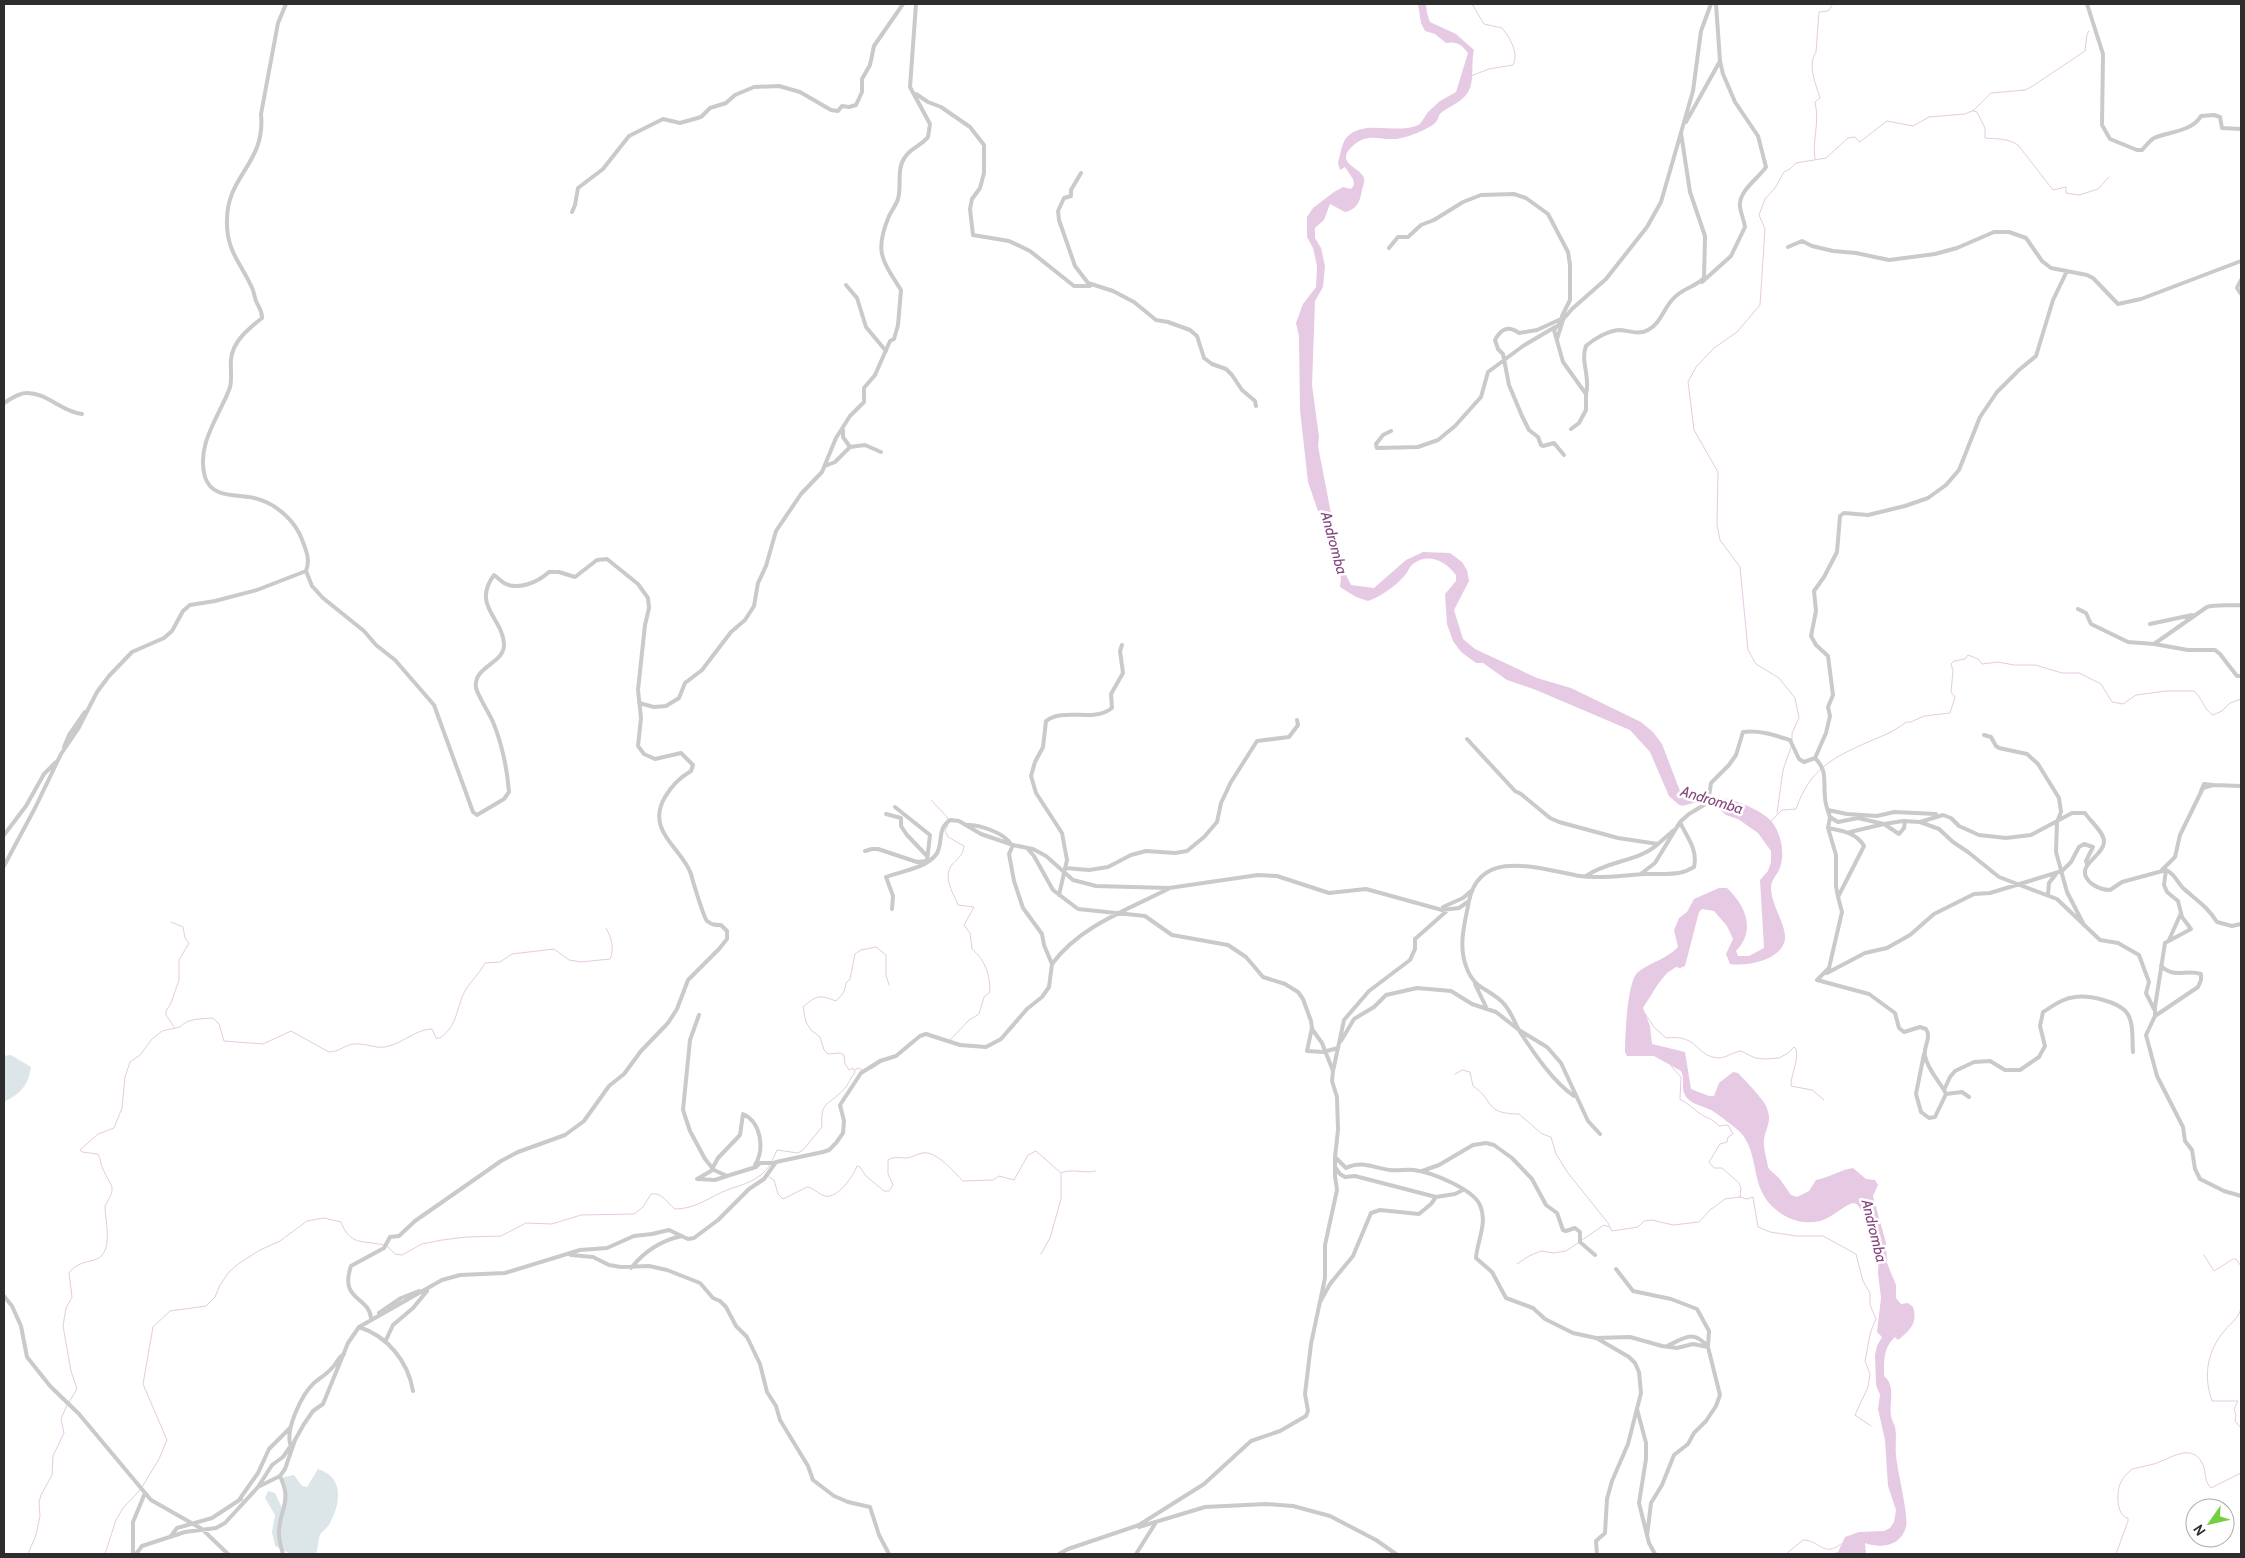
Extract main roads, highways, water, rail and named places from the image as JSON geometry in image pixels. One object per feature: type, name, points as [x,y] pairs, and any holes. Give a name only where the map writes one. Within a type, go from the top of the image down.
[{"type":"water","name":"Andromba","points":[[1418,4],[1426,4],[1430,22],[1456,34],[1474,50],[1470,88],[1462,99],[1440,114],[1433,125],[1423,130],[1399,139],[1370,138],[1355,144],[1346,155],[1346,159],[1364,178],[1359,201],[1356,207],[1345,212],[1330,204],[1324,220],[1315,228],[1315,238],[1321,248],[1325,266],[1323,287],[1315,301],[1312,385],[1319,437],[1318,446],[1341,565],[1351,585],[1374,588],[1406,560],[1423,552],[1450,553],[1462,562],[1467,570],[1469,581],[1454,610],[1463,639],[1475,649],[1537,678],[1571,688],[1641,722],[1653,732],[1662,744],[1680,791],[1689,795],[1721,798],[1741,803],[1762,813],[1775,827],[1782,845],[1782,858],[1771,887],[1785,935],[1784,943],[1780,950],[1765,960],[1738,965],[1730,964],[1726,954],[1733,939],[1727,926],[1714,911],[1702,909],[1699,912],[1685,966],[1676,967],[1667,973],[1643,1008],[1650,1026],[1652,1044],[1685,1052],[1691,1089],[1714,1096],[1719,1083],[1733,1072],[1738,1073],[1761,1099],[1766,1106],[1769,1116],[1764,1143],[1768,1167],[1779,1178],[1791,1195],[1797,1197],[1809,1191],[1816,1180],[1853,1168],[1866,1179],[1875,1180],[1878,1185],[1873,1196],[1886,1243],[1887,1263],[1896,1285],[1896,1298],[1901,1304],[1908,1303],[1913,1307],[1914,1322],[1898,1340],[1895,1337],[1891,1341],[1885,1355],[1884,1365],[1884,1376],[1888,1380],[1891,1390],[1891,1416],[1896,1430],[1896,1455],[1906,1513],[1906,1527],[1900,1538],[1890,1544],[1877,1546],[1865,1543],[1866,1554],[1831,1554],[1838,1552],[1845,1537],[1859,1532],[1884,1531],[1890,1528],[1894,1522],[1896,1510],[1888,1486],[1885,1440],[1878,1409],[1880,1395],[1876,1385],[1875,1355],[1882,1337],[1877,1332],[1881,1298],[1878,1273],[1879,1247],[1863,1213],[1857,1204],[1853,1203],[1820,1221],[1802,1222],[1785,1216],[1765,1198],[1758,1183],[1746,1139],[1732,1125],[1713,1111],[1693,1103],[1685,1096],[1681,1071],[1654,1056],[1627,1056],[1625,1052],[1627,1010],[1634,977],[1638,972],[1669,955],[1678,947],[1674,930],[1679,918],[1687,912],[1694,899],[1719,888],[1727,888],[1739,902],[1746,918],[1746,935],[1736,951],[1738,956],[1749,956],[1764,948],[1760,880],[1768,871],[1771,862],[1771,851],[1758,833],[1719,809],[1701,801],[1682,806],[1678,804],[1669,796],[1650,752],[1630,730],[1536,690],[1507,680],[1483,663],[1476,663],[1461,652],[1453,641],[1447,624],[1445,594],[1456,581],[1456,575],[1442,562],[1431,559],[1419,560],[1412,565],[1403,578],[1394,586],[1368,601],[1356,597],[1340,587],[1341,578],[1308,482],[1300,410],[1299,336],[1296,323],[1303,304],[1316,287],[1317,266],[1313,248],[1307,237],[1307,217],[1313,208],[1334,192],[1343,187],[1351,189],[1354,185],[1353,179],[1345,167],[1340,170],[1338,163],[1345,139],[1354,131],[1373,128],[1403,128],[1420,124],[1428,112],[1440,101],[1456,92],[1468,53],[1459,44],[1446,43],[1435,34],[1425,31],[1421,23]]},
{"type":"waterway","points":[[1471,76],[1489,69],[1513,65],[1515,60],[1511,41],[1502,28],[1484,24],[1472,4]]},
{"type":"waterway","points":[[1815,159],[1814,145],[1817,117],[1815,102],[1820,98],[1813,75],[1812,63],[1816,52],[1819,12],[1828,11],[1833,4]]},
{"type":"waterway","points":[[1792,741],[1792,733],[1799,718],[1795,698],[1779,678],[1756,664],[1748,650],[1740,567],[1720,540],[1717,525],[1718,472],[1694,430],[1688,382],[1696,367],[1714,348],[1737,332],[1760,305],[1765,229],[1759,215],[1765,199],[1775,188],[1784,172],[1796,163],[1826,158],[1848,138],[1855,137],[1859,142],[1887,121],[1913,126],[1929,117],[1965,114],[1974,110],[1991,93],[2025,90],[2085,51],[2089,31]]},
{"type":"waterway","points":[[1973,111],[1977,112],[1985,128],[1985,138],[2006,140],[2018,145],[2053,190],[2066,187],[2066,193],[2079,195],[2098,189],[2109,177]]},
{"type":"waterway","points":[[1771,821],[1782,810],[1796,809],[1815,774],[1833,760],[1892,731],[1906,722],[1911,722],[1924,716],[1950,713],[1955,697],[1951,692],[1953,671],[1951,664],[1954,661],[1965,659],[1968,655],[1978,659],[1982,664],[1998,662],[2014,665],[2035,665],[2062,673],[2079,673],[2101,684],[2112,702],[2123,704],[2136,695],[2166,691],[2194,691],[2207,710],[2213,715],[2222,711],[2230,703],[2241,699]]},
{"type":"waterway","points":[[1777,813],[1783,770],[1791,747]]},
{"type":"waterway","points":[[931,800],[947,817],[948,821]]},
{"type":"waterway","points":[[948,825],[945,831],[948,837],[964,846],[961,855],[951,866],[948,876],[949,881],[958,905],[974,907],[964,925],[970,933],[972,949],[986,968],[990,992],[984,997],[979,1014],[969,1020],[950,1040]]},
{"type":"waterway","points":[[171,922],[183,927],[185,938],[189,943],[179,960],[179,980],[171,1003],[166,1011],[166,1015],[174,1027]]},
{"type":"waterway","points":[[69,1402],[77,1389],[71,1371],[63,1326],[66,1308],[72,1297],[69,1273],[78,1265],[98,1258],[103,1254],[107,1239],[105,1206],[112,1191],[111,1184],[98,1154],[82,1152],[80,1150],[98,1134],[114,1128],[122,1108],[125,1077],[130,1062],[140,1055],[152,1039],[162,1031],[180,1027],[191,1020],[213,1018],[219,1024],[224,1041],[263,1044],[291,1031],[329,1052],[355,1044],[385,1047],[416,1033],[432,1029],[436,1038],[440,1038],[451,1027],[466,989],[485,963],[500,962],[512,954],[554,949],[569,960],[581,962],[610,959],[612,943],[606,928]]},
{"type":"waterway","points":[[772,1161],[777,1150],[798,1153],[803,1150],[822,1127],[822,1112],[824,1108],[846,1087],[855,1072],[853,1068],[849,1070],[845,1064],[844,1055],[840,1053],[828,1054],[824,1050],[820,1037],[811,1030],[806,1022],[803,1007],[818,997],[825,997],[836,1001],[843,993],[846,983],[850,979],[855,954],[861,950],[876,947],[886,955],[886,975],[889,985]]},
{"type":"waterway","points":[[1644,1012],[1654,1027],[1666,1038],[1685,1039],[1705,1053],[1718,1058],[1741,1051],[1755,1058],[1779,1058],[1794,1047],[1797,1054],[1791,1086],[1812,1090],[1824,1100]]},
{"type":"waterway","points":[[871,1069],[882,1062]]},
{"type":"waterway","points":[[1671,1066],[1681,1077],[1680,1099],[1719,1126],[1728,1125],[1733,1134],[1728,1137],[1727,1142],[1720,1144],[1709,1162],[1714,1168],[1722,1168],[1739,1183],[1741,1188],[1740,1197],[1747,1199],[1753,1197],[1758,1227],[1770,1232],[1796,1236],[1823,1236],[1856,1254],[1863,1281],[1870,1293],[1870,1305],[1876,1319],[1870,1335],[1865,1361],[1870,1374],[1868,1387],[1855,1415],[1871,1426]]},
{"type":"waterway","points":[[855,1070],[858,1068],[862,1070]]},
{"type":"waterway","points":[[1455,1074],[1462,1070],[1470,1072],[1473,1086],[1480,1091],[1494,1109],[1500,1112],[1519,1114],[1542,1134],[1551,1137],[1556,1154],[1568,1173],[1608,1223],[1612,1231],[1638,1227],[1644,1221],[1652,1220],[1673,1225],[1699,1222],[1710,1210],[1725,1199],[1740,1197]]},
{"type":"waterway","points":[[769,1177],[774,1180],[778,1194],[783,1199],[807,1187],[825,1196],[835,1194],[849,1181],[857,1166],[884,1191],[889,1191],[893,1185],[888,1174],[888,1160],[907,1158],[922,1153],[939,1158],[963,1181],[993,1180],[999,1176],[1014,1180],[1028,1155],[1036,1151],[1061,1173],[1069,1171],[1096,1171]]},
{"type":"waterway","points":[[387,1246],[395,1254],[402,1255],[422,1244],[442,1240],[501,1236],[526,1223],[552,1224],[581,1215],[634,1214],[643,1207],[651,1194],[661,1196],[675,1209],[689,1207],[751,1181],[761,1175],[770,1165]]},
{"type":"waterway","points":[[1041,1254],[1050,1238],[1061,1199],[1061,1174]]},
{"type":"waterway","points":[[142,1487],[159,1459],[167,1440],[143,1384],[153,1327],[170,1311],[206,1306],[215,1297],[220,1285],[229,1272],[238,1264],[260,1250],[280,1241],[307,1221],[324,1218],[341,1222],[348,1235],[353,1239],[384,1245]]},
{"type":"waterway","points":[[1517,1264],[1541,1251],[1553,1253],[1566,1251],[1604,1225],[1609,1227]]},
{"type":"waterway","points":[[2204,1255],[2214,1271],[2233,1259],[2236,1259],[2241,1266]]},
{"type":"waterway","points":[[2241,1308],[2237,1318],[2225,1330],[2214,1346],[2207,1373],[2212,1401],[2238,1401],[2234,1409],[2235,1421],[2241,1428]]},
{"type":"waterway","points":[[28,1554],[36,1535],[40,1516],[39,1502],[41,1495],[52,1475],[53,1456],[64,1433],[61,1419],[67,1405]]},
{"type":"waterway","points":[[2116,1554],[2128,1521],[2128,1518],[2121,1513],[2119,1508],[2118,1491],[2122,1480],[2132,1469],[2186,1453],[2198,1457],[2211,1488],[2241,1473]]},
{"type":"waterway","points":[[105,1554],[116,1520],[123,1508],[140,1490]]},
{"type":"waterway","points":[[1786,1554],[1803,1540],[1826,1549],[1835,1548],[1841,1544]]}]
